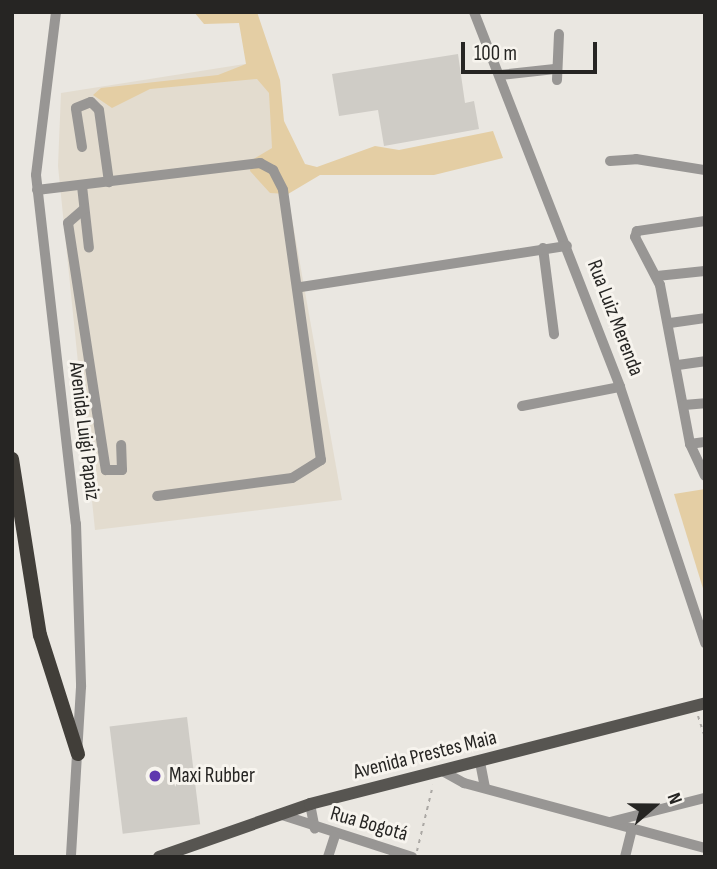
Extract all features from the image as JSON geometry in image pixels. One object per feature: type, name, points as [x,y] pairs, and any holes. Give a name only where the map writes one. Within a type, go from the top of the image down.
[{"type":"highway","points":[[12,459],[40,635],[78,754]]},
{"type":"main road","name":"Avenida Prestes Maia","points":[[161,856],[310,804],[700,705]]},
{"type":"street","name":"Avenida Luigi Papaiz","points":[[56,12],[38,118],[37,190],[76,524],[78,754],[71,857]]},
{"type":"street","name":"Rua Luiz Merenda","points":[[474,12],[620,387],[705,643]]},
{"type":"street","points":[[500,75],[556,74],[559,34]]},
{"type":"street","points":[[82,147],[76,108],[91,102],[99,110],[109,183]]},
{"type":"street","points":[[610,162],[636,159],[705,170]]},
{"type":"street","points":[[37,190],[266,164],[288,208],[322,449],[316,467],[292,478],[157,496]]},
{"type":"street","points":[[82,186],[89,248]]},
{"type":"street","points":[[84,209],[68,223],[106,470],[122,470],[121,446]]},
{"type":"street","points":[[705,221],[636,232],[657,276],[670,323],[690,444],[705,476]]},
{"type":"street","points":[[301,287],[567,246]]},
{"type":"street","points":[[543,248],[554,334]]},
{"type":"street","points":[[657,276],[705,271]]},
{"type":"street","points":[[670,323],[705,318]]},
{"type":"street","points":[[678,365],[705,361]]},
{"type":"street","points":[[522,406],[620,387]]},
{"type":"street","points":[[684,405],[705,402]]},
{"type":"street","points":[[690,444],[705,442]]},
{"type":"street","points":[[480,762],[485,788]]},
{"type":"street","points":[[440,773],[485,788],[705,848]]},
{"type":"street","points":[[610,822],[705,797]]},
{"type":"street","name":"Rua Bogotá","points":[[310,804],[315,829]]},
{"type":"street","name":"Rua Bogotá","points":[[279,814],[335,836],[414,857]]},
{"type":"street","points":[[625,857],[632,828]]},
{"type":"street","points":[[328,857],[335,836]]},
{"type":"path","points":[[700,705],[705,738]]},
{"type":"path","points":[[414,857],[440,773]]},
{"type":"shaded area","points":[[194,12],[257,12],[280,80],[284,121],[305,164],[317,167],[375,146],[399,150],[493,131],[503,158],[434,175],[320,175],[288,194],[270,193],[250,171],[252,160],[272,148],[269,93],[257,79],[150,89],[112,108],[93,95],[101,88],[218,75],[246,64],[239,23],[204,24]]},
{"type":"shaded area","points":[[264,61],[342,500],[95,530],[58,166],[61,93]]},
{"type":"shaded area","points":[[705,489],[705,595],[674,494]]},
{"type":"building","points":[[458,54],[465,103],[474,101],[479,129],[384,146],[378,110],[339,116],[332,74]]},
{"type":"building","name":"Maxi Rubber","points":[[187,717],[200,824],[123,834],[110,727]]},
{"type":"place","name":"Maxi Rubber","points":[[155,776]]}]
